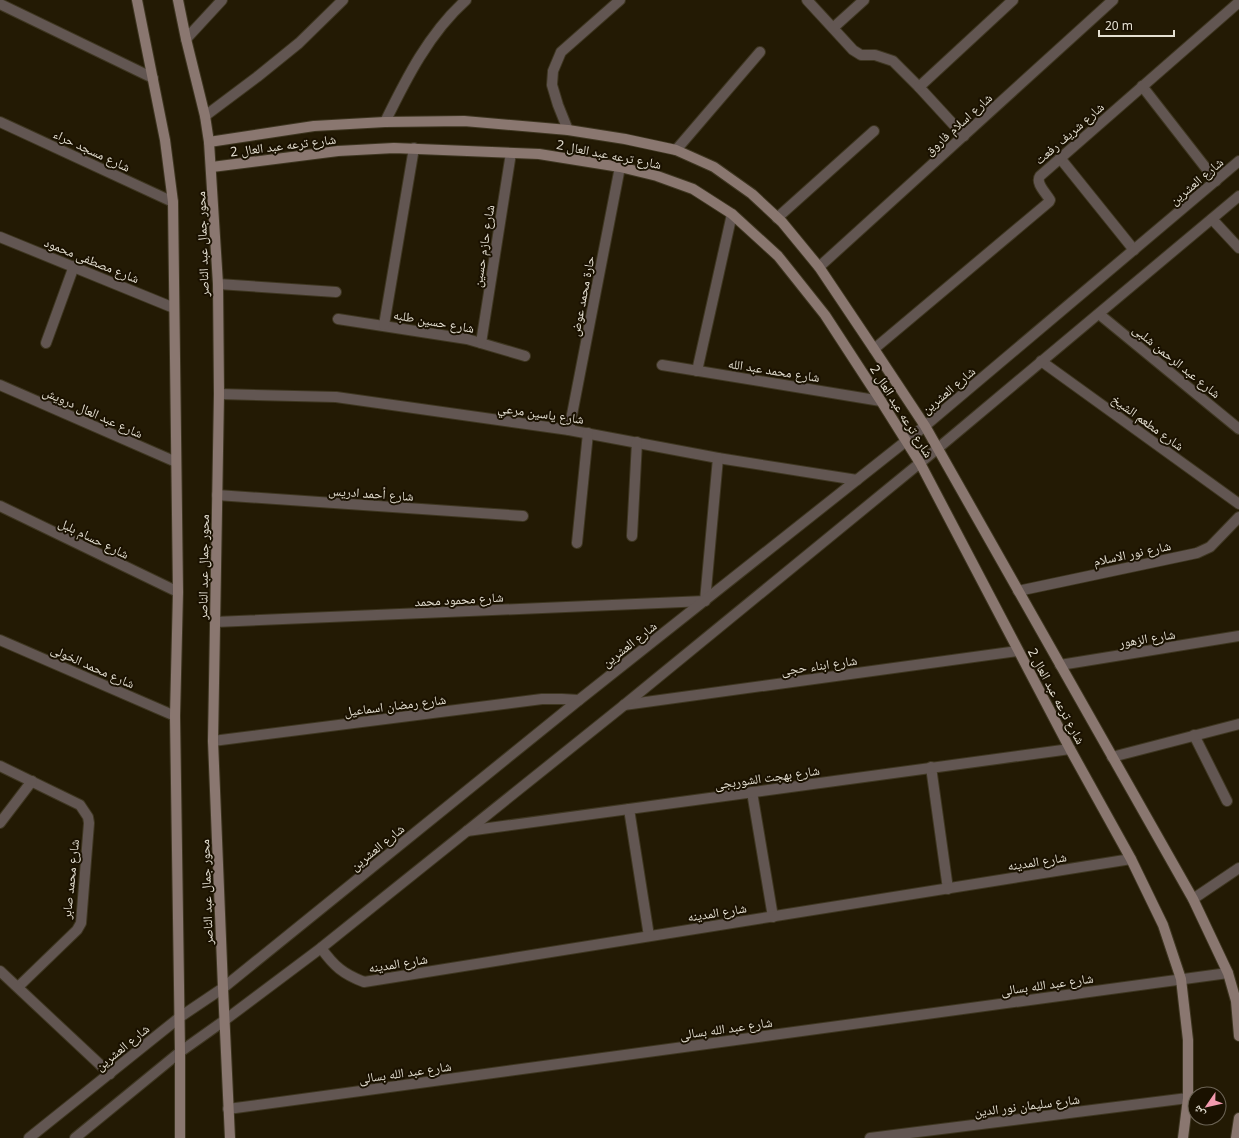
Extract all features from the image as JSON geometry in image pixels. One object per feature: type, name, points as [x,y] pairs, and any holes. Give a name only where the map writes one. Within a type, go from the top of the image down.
[{"type":"street","name":"محور جمال عبد الناصر","points":[[137,0],[165,140],[173,202],[178,592],[175,716],[180,1018],[180,1138]]},
{"type":"street","name":"محور جمال عبد الناصر","points":[[178,0],[210,142],[218,284],[219,394],[213,741],[222,988],[225,1020],[230,1138]]},
{"type":"street","points":[[186,40],[222,0]]},
{"type":"street","points":[[205,116],[299,43],[343,0]]},
{"type":"street","points":[[385,122],[414,66],[429,42],[453,11],[466,0]]},
{"type":"street","points":[[568,130],[552,85],[553,70],[561,52],[620,0]]},
{"type":"street","points":[[807,0],[853,50],[861,55],[875,55],[893,61],[964,136]]},
{"type":"street","points":[[833,28],[864,0]]},
{"type":"street","points":[[919,87],[1013,0]]},
{"type":"street","name":"شارع اسلام فاروق","points":[[819,268],[1114,0]]},
{"type":"street","name":"شارع شريف رفعت","points":[[874,348],[1050,201],[1038,182],[1038,178],[1239,2]]},
{"type":"street","points":[[0,4],[153,78]]},
{"type":"street","points":[[676,150],[760,52]]},
{"type":"street","points":[[1142,86],[1216,180]]},
{"type":"street","name":"شارع ترعه عبد العال 2","points":[[210,142],[314,126],[385,122],[464,121],[568,130],[625,139],[676,150],[714,167],[752,194],[777,218],[819,268],[925,426],[1193,899],[1228,973],[1237,1000],[1239,1036]]},
{"type":"street","name":"شارع مسجد حراء","points":[[0,122],[173,202]]},
{"type":"street","points":[[777,218],[874,131]]},
{"type":"street","name":"شارع ترعه عبد العال 2","points":[[212,167],[338,151],[394,148],[539,154],[620,167],[657,176],[693,189],[732,214],[778,256],[825,315],[920,463],[1018,651],[1131,859],[1163,925],[1181,979],[1188,1040],[1188,1086]]},
{"type":"street","points":[[384,325],[414,148]]},
{"type":"street","name":"شارع حازم حسين","points":[[481,343],[511,153]]},
{"type":"street","points":[[1060,158],[1134,250]]},
{"type":"street","name":"شارع العشرين","points":[[29,1138],[180,1018],[222,988],[579,700],[925,426],[1239,161]]},
{"type":"street","name":"حارة محمد عوض","points":[[569,430],[620,167]]},
{"type":"street","points":[[75,1138],[180,1052],[321,948],[623,706],[937,449],[1239,196]]},
{"type":"street","points":[[697,370],[732,214]]},
{"type":"street","points":[[1212,219],[1239,248]]},
{"type":"street","name":"شارع مصطفى محمود","points":[[0,237],[174,308]]},
{"type":"street","points":[[46,343],[74,266]]},
{"type":"street","points":[[218,284],[336,292]]},
{"type":"street","name":"شارع عبد الرحمن شلبى","points":[[1099,314],[1239,429]]},
{"type":"street","name":"شارع حسين طلبه","points":[[338,319],[467,339],[525,356]]},
{"type":"street","name":"شارع مطعم الشيخ","points":[[1041,362],[1239,504]]},
{"type":"street","name":"شارع محمد عبد الله","points":[[662,365],[881,401]]},
{"type":"street","name":"شارع عبد العال درويش","points":[[0,385],[176,462]]},
{"type":"street","name":"شارع ياسين مرعي","points":[[219,394],[336,397],[588,433],[718,458],[857,480]]},
{"type":"street","points":[[577,543],[588,433]]},
{"type":"street","points":[[632,536],[637,442]]},
{"type":"street","points":[[705,601],[718,458]]},
{"type":"street","name":"شارع أحمد ادريس","points":[[217,496],[523,516]]},
{"type":"street","name":"شارع حسام بلبل","points":[[0,506],[178,592]]},
{"type":"street","name":"شارع نور الاسلام","points":[[1018,591],[1197,553],[1210,547],[1239,516]]},
{"type":"street","name":"شارع محمود محمد","points":[[216,622],[705,601]]},
{"type":"street","name":"شارع الزهور","points":[[1060,665],[1239,636]]},
{"type":"street","name":"شارع محمد الخولى","points":[[0,640],[175,716]]},
{"type":"street","name":"شارع ابناء حجى","points":[[623,706],[1018,651]]},
{"type":"street","name":"شارع رمضان اسماعيل","points":[[213,741],[542,699],[562,698],[579,700]]},
{"type":"street","points":[[1112,757],[1239,724]]},
{"type":"street","points":[[1194,735],[1227,801]]},
{"type":"street","name":"شارع بهجت الشوربجى","points":[[467,831],[1070,748]]},
{"type":"street","name":"شارع محمد صابر","points":[[0,766],[80,805],[88,816],[89,823],[81,923],[77,930],[18,987]]},
{"type":"street","points":[[931,767],[948,889]]},
{"type":"street","points":[[0,823],[32,781]]},
{"type":"street","points":[[752,792],[773,917]]},
{"type":"street","points":[[629,809],[649,936]]},
{"type":"street","name":"شارع المدينه","points":[[321,948],[331,962],[340,971],[364,982],[1131,859]]},
{"type":"street","points":[[1193,899],[1239,868]]},
{"type":"street","points":[[0,971],[110,1074]]},
{"type":"street","name":"شارع عبد الله بسالى","points":[[228,1109],[1228,973]]},
{"type":"street","name":"شارع سليمان نور الدين","points":[[870,1138],[1187,1098]]},
{"type":"street","name":"شارع ترعه عبد العال 2","points":[[1183,1138],[1187,1106]]},
{"type":"street","points":[[1236,1138],[1239,1118]]}]
